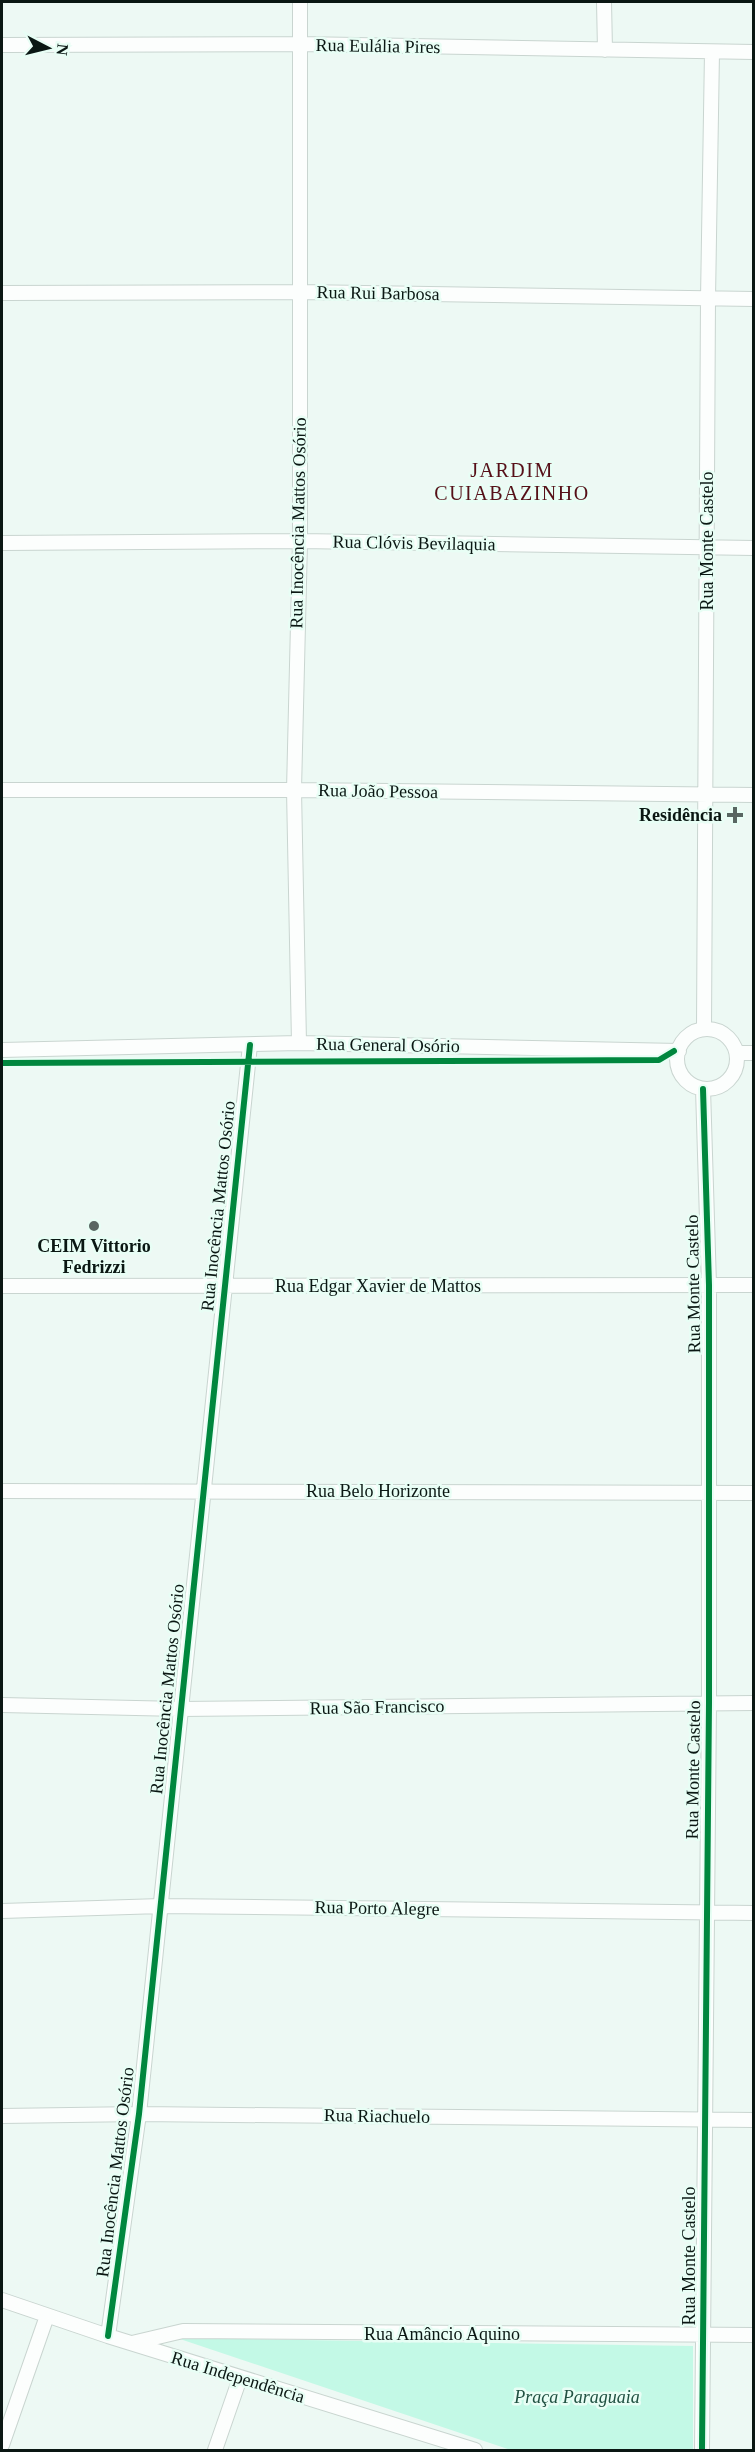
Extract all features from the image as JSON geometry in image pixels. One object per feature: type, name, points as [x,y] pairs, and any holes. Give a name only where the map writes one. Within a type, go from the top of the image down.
[{"type":"street","name":"Rua Inocência Mattos Osório","points":[[299,1043],[294,790],[300,541],[300,2]]},
{"type":"street","points":[[604,2],[605,50]]},
{"type":"street","name":"Rua Eulália Pires","points":[[2,45],[300,44],[753,52]]},
{"type":"street","name":"Rua Monte Castelo","points":[[704,1029],[708,299],[712,52]]},
{"type":"street","name":"Rua Rui Barbosa","points":[[2,293],[300,292],[753,299]]},
{"type":"street","name":"Rua Clóvis Bevilaquia","points":[[2,543],[300,541],[753,548]]},
{"type":"street","name":"Rua João Pessoa","points":[[2,790],[294,790],[753,795]]},
{"type":"street","points":[[704,1029],[714,1029],[724,1033],[731,1040],[737,1053],[736,1070],[731,1078],[714,1089],[694,1087],[681,1074],[677,1065],[678,1051],[686,1037],[704,1029]]},
{"type":"street","name":"Rua General Osório","points":[[2,1050],[299,1043],[678,1051]]},
{"type":"street","name":"Rua Inocência Mattos Osório","points":[[108,2336],[140,2114],[250,1045]]},
{"type":"street","points":[[737,1053],[753,1053]]},
{"type":"street","name":"Rua Monte Castelo","points":[[702,2451],[709,1703],[709,1285],[703,1089]]},
{"type":"street","name":"Rua Edgar Xavier de Mattos","points":[[2,1286],[753,1285]]},
{"type":"street","name":"Rua Belo Horizonte","points":[[2,1491],[753,1493]]},
{"type":"street","name":"Rua São Francisco","points":[[2,1705],[180,1709],[753,1703]]},
{"type":"street","name":"Rua Porto Alegre","points":[[2,1911],[161,1906],[753,1913]]},
{"type":"street","name":"Rua Riachuelo","points":[[2,2116],[140,2114],[753,2120]]},
{"type":"street","name":"Rua Independência","points":[[2,2300],[443,2446],[475,2451]]},
{"type":"street","points":[[2,2445],[47,2316]]},
{"type":"street","name":"Rua Amâncio Aquino","points":[[132,2343],[183,2331],[753,2335]]},
{"type":"street","points":[[215,2451],[240,2378]]},
{"type":"green space","name":"Praça Paraguaia","points":[[177,2338],[693,2346],[693,2450],[511,2450]]},
{"type":"cycle path","points":[[108,2336],[139,2114],[250,1045]]},
{"type":"cycle path","points":[[2,1063],[659,1060],[674,1051]]},
{"type":"cycle path","points":[[702,2450],[709,1703],[709,1285],[703,1089]]},
{"type":"place","name":"Residência","points":[[735,815]]},
{"type":"place","name":"CEIM Vittorio Fedrizzi","points":[[94,1226]]},
{"type":"district","name":"JARDIM CUIABAZINHO","points":[[512,482]]}]
